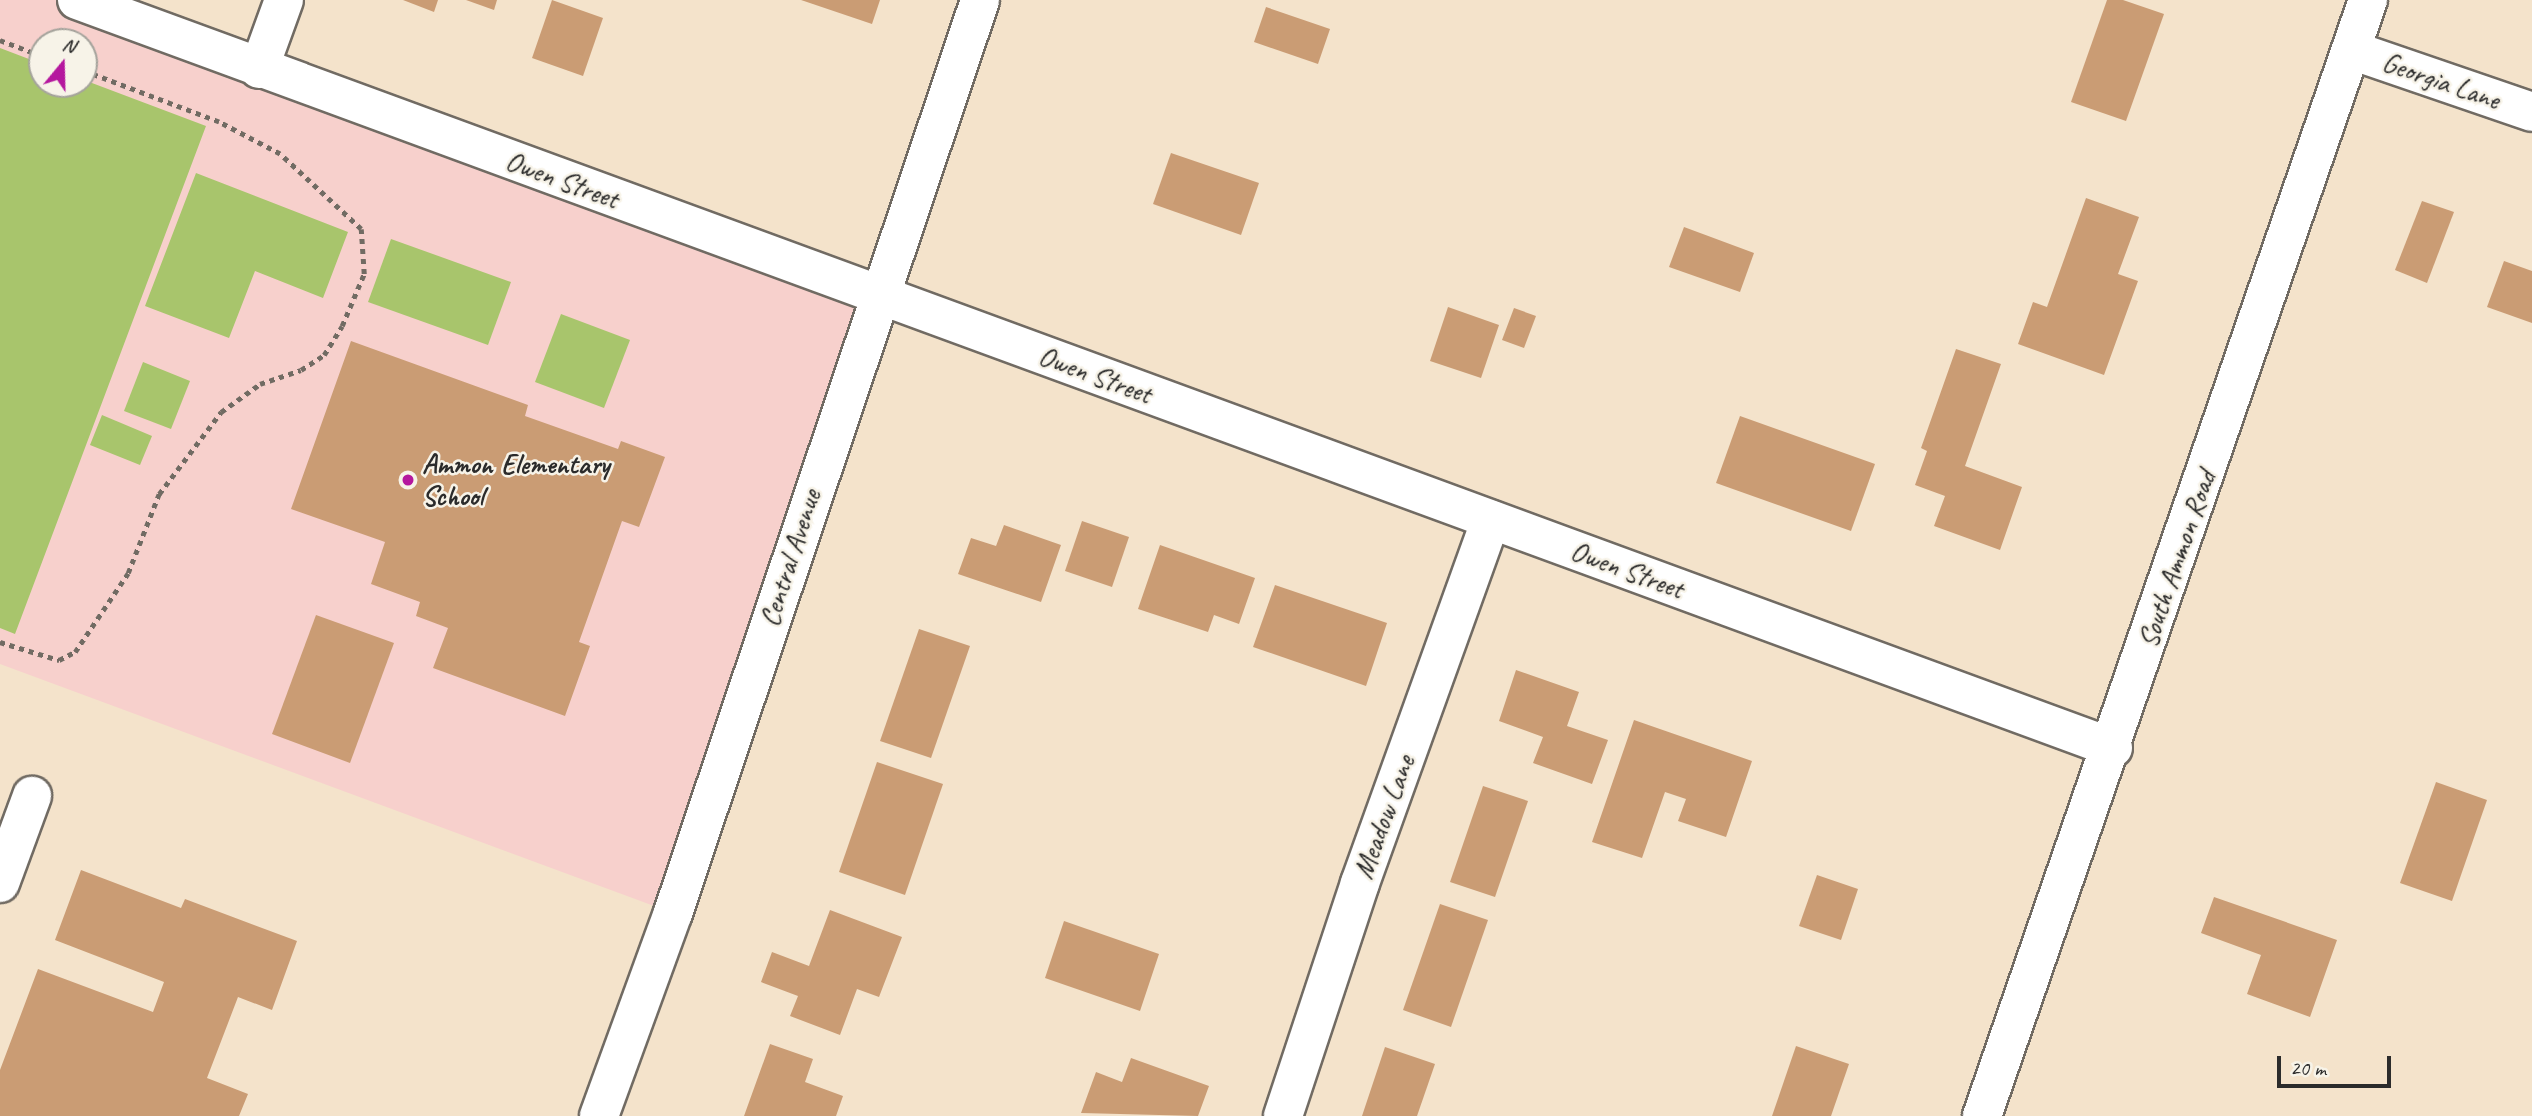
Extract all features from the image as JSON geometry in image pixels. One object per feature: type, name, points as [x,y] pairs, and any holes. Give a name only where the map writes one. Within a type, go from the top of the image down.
[{"type":"street","name":"Owen Street","points":[[77,0],[2113,748]]},
{"type":"street","points":[[259,69],[284,0]]},
{"type":"street","name":"Central Avenue","points":[[599,1116],[673,913],[877,295],[980,0]]},
{"type":"street","name":"South Ammon Road","points":[[1982,1116],[2113,748],[2368,0]]},
{"type":"street","name":"Georgia Lane","points":[[2351,50],[2532,112]]},
{"type":"street","name":"Meadow Lane","points":[[1283,1116],[1360,883],[1491,520]]},
{"type":"street","points":[[0,883],[32,796]]},
{"type":"path","points":[[0,40],[28,51]]},
{"type":"path","points":[[0,642],[59,660],[75,652],[128,573],[159,494],[221,412],[260,384],[301,370],[324,355],[342,326],[364,274],[361,229],[280,154],[219,122],[98,76]]},
{"type":"shaded area","name":"Ammon Elementary School","points":[[0,0],[77,0],[877,295],[673,913],[0,664]]},
{"type":"green space","points":[[0,48],[28,59],[28,98],[98,98],[98,85],[206,126],[15,634],[0,628]]},
{"type":"green space","points":[[196,173],[348,232],[323,298],[255,271],[229,338],[145,306]]},
{"type":"green space","points":[[391,239],[511,282],[488,345],[368,302]]},
{"type":"green space","points":[[561,314],[630,340],[604,408],[535,382]]},
{"type":"green space","points":[[143,362],[190,381],[171,429],[124,411]]},
{"type":"green space","points":[[102,415],[152,436],[140,465],[90,445]]},
{"type":"building","points":[[403,0],[438,0],[434,12]]},
{"type":"building","points":[[466,0],[497,0],[494,10]]},
{"type":"building","points":[[552,0],[603,18],[583,76],[532,58]]},
{"type":"building","points":[[801,0],[880,0],[872,24]]},
{"type":"building","points":[[2107,0],[2123,0],[2164,14],[2126,121],[2071,102]]},
{"type":"building","points":[[1266,7],[1330,29],[1318,64],[1254,42]]},
{"type":"building","points":[[1171,153],[1259,183],[1241,235],[1153,204]]},
{"type":"building","points":[[2086,198],[2139,217],[2118,274],[2138,281],[2104,375],[2018,344],[2033,302],[2047,307]]},
{"type":"building","points":[[2422,201],[2454,212],[2427,283],[2395,270]]},
{"type":"building","points":[[1684,227],[1754,253],[1740,292],[1669,267]]},
{"type":"building","points":[[2504,261],[2532,271],[2532,323],[2487,307]]},
{"type":"building","points":[[1448,307],[1499,325],[1481,378],[1430,361]]},
{"type":"building","points":[[1514,308],[1536,316],[1524,348],[1502,340]]},
{"type":"building","points":[[351,341],[528,405],[525,416],[618,449],[621,441],[665,457],[639,527],[622,521],[579,642],[590,646],[565,716],[433,668],[448,628],[416,616],[420,602],[371,584],[385,542],[291,509]]},
{"type":"building","points":[[1956,349],[2001,364],[1965,466],[2022,487],[2000,550],[1934,526],[1945,496],[1915,485],[1927,451],[1921,448]]},
{"type":"building","points":[[1740,416],[1875,464],[1851,531],[1716,483]]},
{"type":"building","points":[[1082,521],[1129,537],[1112,587],[1065,571]]},
{"type":"building","points":[[1004,525],[1061,545],[1041,602],[958,574],[971,538],[996,546]]},
{"type":"building","points":[[1160,545],[1255,578],[1239,624],[1214,615],[1208,632],[1138,609]]},
{"type":"building","points":[[1275,585],[1387,623],[1366,686],[1253,647]]},
{"type":"building","points":[[316,615],[394,643],[350,763],[272,734]]},
{"type":"building","points":[[919,629],[970,646],[931,758],[880,741]]},
{"type":"building","points":[[1516,670],[1579,692],[1567,726],[1608,740],[1592,784],[1533,763],[1543,737],[1499,721]]},
{"type":"building","points":[[1634,720],[1752,761],[1726,837],[1678,821],[1686,799],[1665,792],[1642,858],[1592,842]]},
{"type":"building","points":[[877,762],[943,784],[905,895],[839,872]]},
{"type":"building","points":[[2436,782],[2487,800],[2452,901],[2400,883]]},
{"type":"building","points":[[1483,786],[1528,801],[1495,897],[1450,882]]},
{"type":"building","points":[[81,870],[181,908],[185,899],[297,941],[272,1010],[238,997],[207,1078],[248,1094],[239,1116],[0,1116],[0,1070],[38,969],[153,1012],[164,982],[55,940]]},
{"type":"building","points":[[1817,875],[1858,889],[1841,940],[1799,926]]},
{"type":"building","points":[[2214,897],[2337,940],[2310,1017],[2247,994],[2261,955],[2201,933]]},
{"type":"building","points":[[1440,904],[1488,920],[1451,1027],[1403,1010]]},
{"type":"building","points":[[830,910],[902,937],[879,997],[857,989],[840,1035],[790,1016],[798,996],[761,982],[772,952],[809,966]]},
{"type":"building","points":[[1064,921],[1159,954],[1140,1011],[1045,978]]},
{"type":"building","points":[[770,1044],[813,1059],[805,1082],[843,1096],[836,1116],[744,1116]]},
{"type":"building","points":[[1796,1046],[1849,1064],[1831,1116],[1772,1116]]},
{"type":"building","points":[[1385,1047],[1435,1064],[1417,1116],[1362,1116]]},
{"type":"building","points":[[1131,1058],[1209,1086],[1198,1116],[1081,1113],[1096,1072],[1122,1082]]},
{"type":"place","name":"Ammon Elementary School","points":[[408,480]]}]
